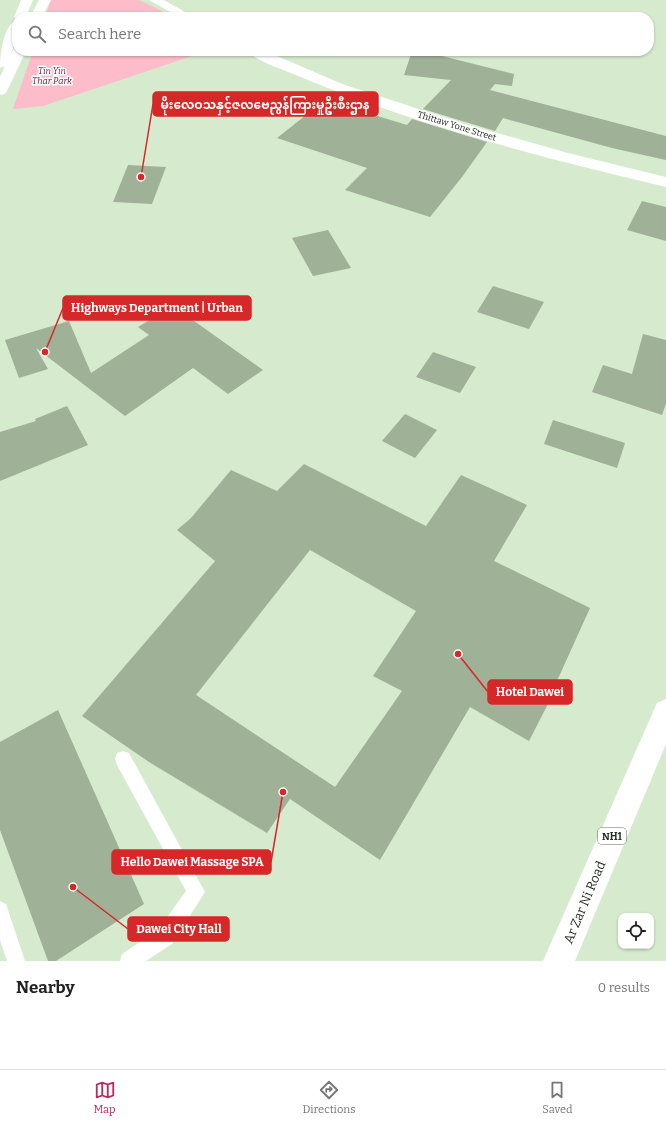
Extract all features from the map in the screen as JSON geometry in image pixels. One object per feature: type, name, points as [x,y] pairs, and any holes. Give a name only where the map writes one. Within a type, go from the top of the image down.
[{"type":"main road","points":[[22,12],[27,0]]},
{"type":"main road","points":[[39,12],[45,0]]},
{"type":"main road","points":[[154,0],[178,12]]},
{"type":"main road","points":[[0,64],[10,51]]},
{"type":"main road","points":[[0,92],[10,51]]},
{"type":"main road","name":"Thittaw Yone Street","points":[[266,56],[308,76],[450,125],[572,160],[666,182]]},
{"type":"main road","name":"Ar Zar Ni Road","points":[[559,961],[666,712]]},
{"type":"lane","points":[[123,759],[196,892],[165,937],[129,961]]},
{"type":"lane","points":[[0,910],[16,961]]},
{"type":"green space","points":[[51,0],[139,0],[164,12],[47,12]]},
{"type":"green space","name":"Tin Yin Thar Park","points":[[31,56],[192,56],[43,106],[13,109]]},
{"type":"building","points":[[410,56],[442,56],[514,74],[512,86],[495,84],[490,90],[666,136],[666,160],[612,148],[503,118],[495,131],[423,109],[451,80],[404,75]]},
{"type":"building","points":[[325,100],[407,125],[412,119],[487,142],[462,177],[430,217],[345,190],[367,168],[277,138]]},
{"type":"building","points":[[128,165],[166,167],[152,204],[113,202]]},
{"type":"building","points":[[642,201],[666,207],[666,241],[627,230]]},
{"type":"building","points":[[328,230],[351,268],[313,276],[292,238]]},
{"type":"building","points":[[493,286],[544,302],[529,329],[477,312]]},
{"type":"building","points":[[173,306],[263,370],[228,394],[193,368],[125,416],[36,348],[48,369],[19,378],[5,340],[69,321],[91,373],[149,335],[138,327]]},
{"type":"building","points":[[643,334],[666,340],[666,404],[662,415],[592,392],[603,365],[632,374]]},
{"type":"building","points":[[433,352],[476,367],[460,393],[416,377]]},
{"type":"building","points":[[67,406],[88,445],[0,481],[0,432],[36,421],[35,419]]},
{"type":"building","points":[[405,414],[437,430],[415,458],[382,441]]},
{"type":"building","points":[[553,420],[625,443],[617,468],[544,444]]},
{"type":"building","points":[[304,464],[426,526],[461,475],[527,505],[494,561],[590,608],[547,703],[548,704],[529,741],[470,707],[380,860],[290,799],[267,833],[149,762],[82,716],[215,561],[177,530],[191,518],[231,470],[277,491]],"holes":[[[310,550],[416,611],[373,676],[402,691],[335,787],[196,695]]]},
{"type":"building","points":[[58,710],[144,904],[56,961],[48,961],[0,830],[0,742]]},
{"type":"place","name":"မိုးလေဝသနှင့်ဇလဗေညွန်ကြားမှုဦးစီးဌာန","points":[[141,177]]},
{"type":"place","name":"Highways Department | Urban","points":[[45,352]]},
{"type":"place","name":"Hotel Dawei","points":[[458,654]]},
{"type":"place","name":"Hello Dawei Massage SPA","points":[[283,792]]},
{"type":"place","name":"Dawei City Hall","points":[[73,887]]}]
